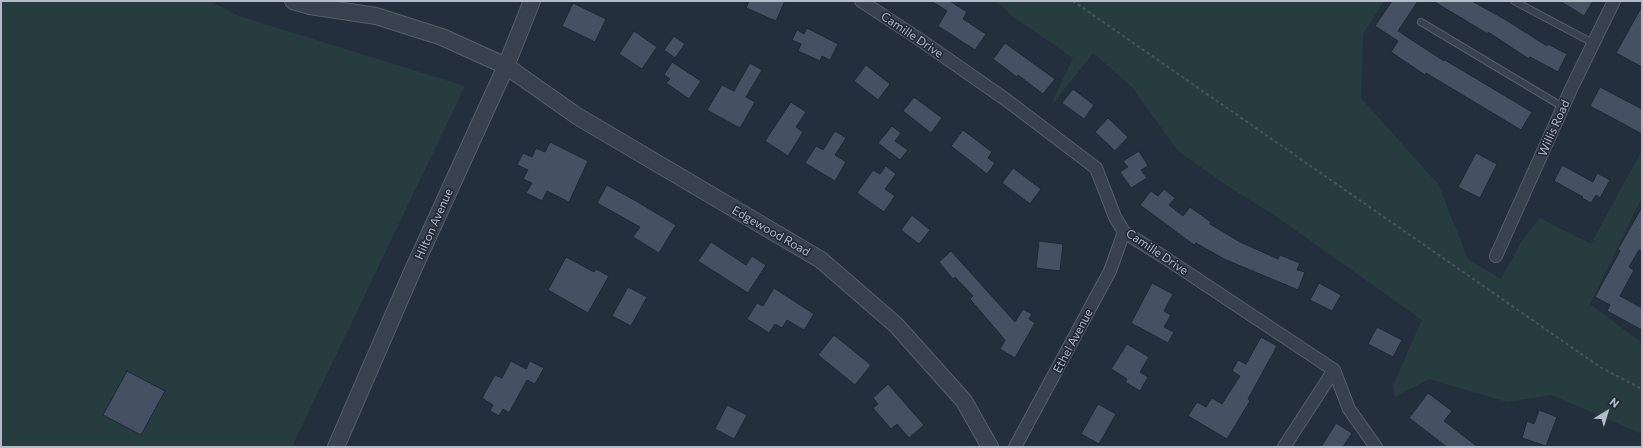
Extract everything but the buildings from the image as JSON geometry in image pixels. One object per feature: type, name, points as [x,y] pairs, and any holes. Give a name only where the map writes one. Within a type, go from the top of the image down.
[{"type":"street","name":"Edgewood Road","points":[[293,1],[310,6],[376,16],[442,37],[506,66],[577,116],[821,260],[896,325],[964,400],[990,447]]},
{"type":"street","name":"Hilton Avenue","points":[[336,447],[415,265],[506,66],[532,1]]},
{"type":"street","name":"Camille Drive","points":[[861,1],[919,39],[999,95],[1096,168],[1115,217],[1124,232],[1334,370]]},
{"type":"street","name":"Willis Road","points":[[1496,256],[1563,107],[1614,1]]},
{"type":"street","name":"Ethel Avenue","points":[[1015,447],[1110,271],[1124,232]]},
{"type":"street","points":[[1284,447],[1334,370]]},
{"type":"street","points":[[1334,370],[1349,409],[1376,447]]},
{"type":"lane","points":[[1514,1],[1593,43]]},
{"type":"lane","points":[[1421,22],[1563,107]]},
{"type":"path","points":[[1073,1],[1600,367],[1642,389]]},
{"type":"green space","points":[[1,1],[210,1],[239,16],[465,86],[292,447],[1,447]]},
{"type":"green space","points":[[997,1],[1384,1],[1363,34],[1361,98],[1438,184],[1468,259],[1501,279],[1521,242],[1540,218],[1591,244],[1642,150],[1642,197],[1590,304],[1642,343],[1642,434],[1552,395],[1507,402],[1429,379],[1395,397],[1393,385],[1422,320],[1277,217],[1226,185],[1178,151],[1131,86],[1093,53],[1053,104],[1054,98],[1073,58],[1012,16]]}]
